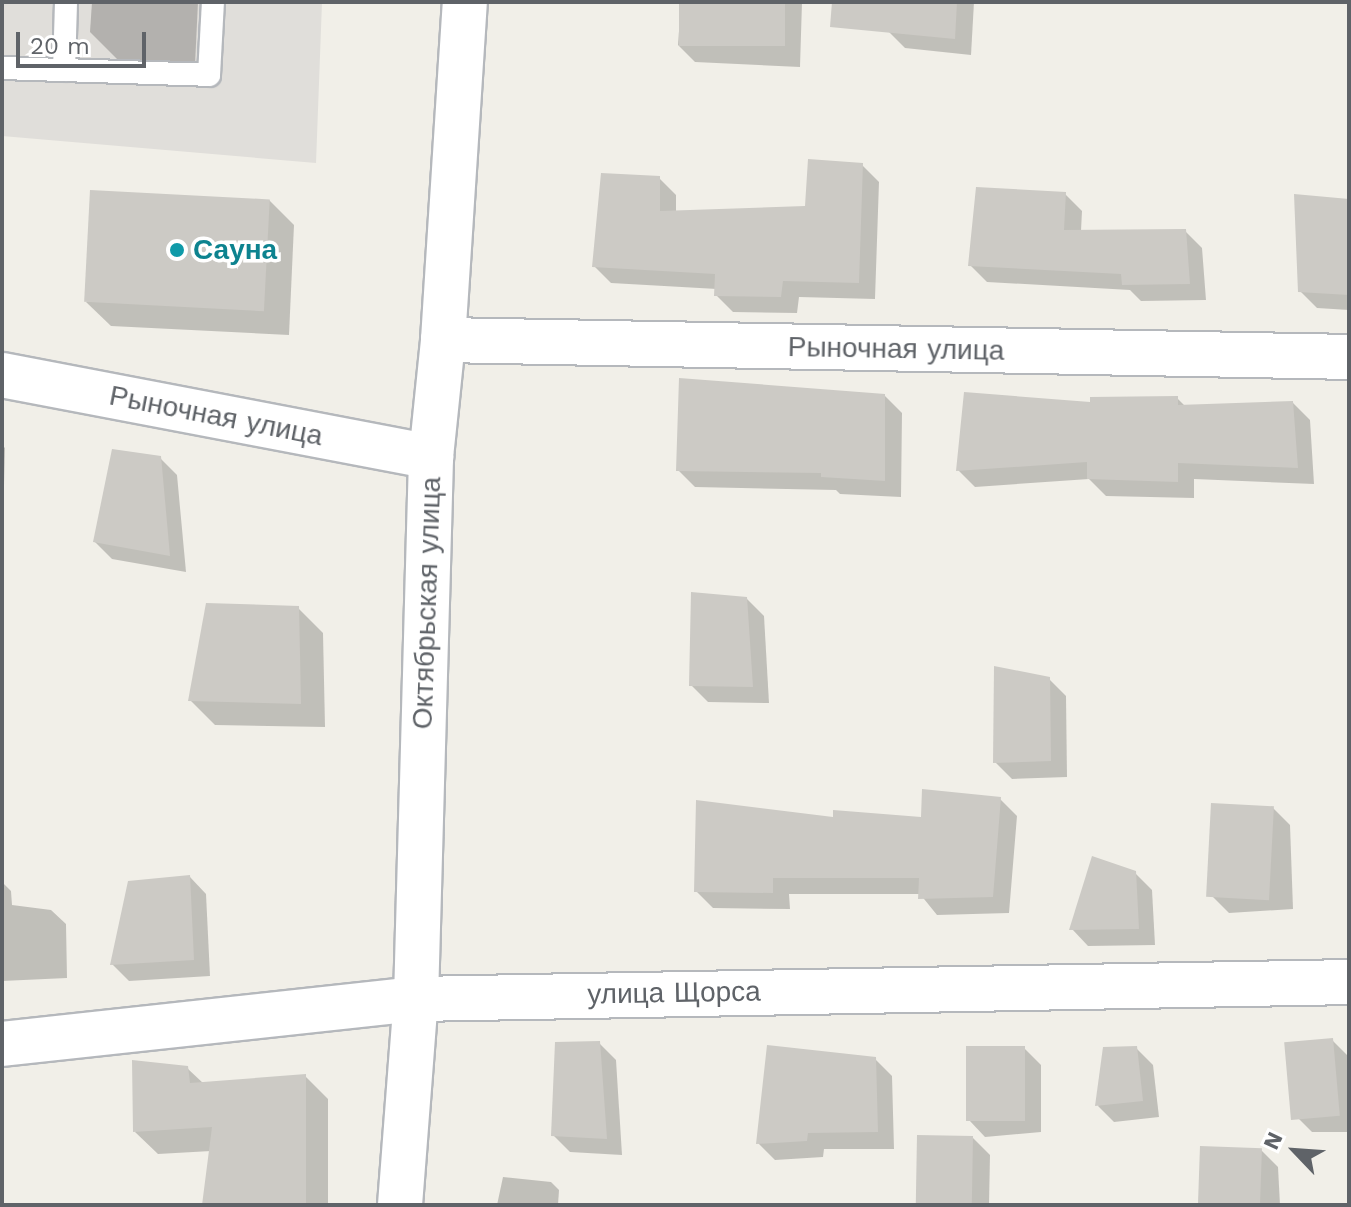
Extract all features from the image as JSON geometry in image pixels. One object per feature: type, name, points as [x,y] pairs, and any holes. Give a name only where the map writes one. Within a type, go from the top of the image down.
[{"type":"street","name":"Октябрьская улица","points":[[400,1205],[416,999],[431,457],[443,340],[465,2]]},
{"type":"street","name":"Рыночная улица","points":[[443,340],[1349,357]]},
{"type":"street","name":"Рыночная улица","points":[[2,375],[431,457]]},
{"type":"street","name":"улица Щорса","points":[[2,1044],[416,999],[1349,982]]},
{"type":"lane","points":[[64,70],[66,2]]},
{"type":"lane","points":[[2,68],[209,75],[213,2]]},
{"type":"shaded area","points":[[2,2],[322,2],[316,163],[2,136]]},
{"type":"building","points":[[679,2],[785,2],[785,46],[679,46]]},
{"type":"building","points":[[832,2],[957,2],[955,39],[830,27]]},
{"type":"building","points":[[808,159],[863,163],[859,283],[783,281],[781,297],[714,296],[715,274],[592,267],[601,173],[660,176],[660,211],[805,206]]},
{"type":"building","points":[[976,187],[1066,192],[1064,230],[1186,229],[1190,284],[1122,285],[1121,274],[968,266]]},
{"type":"building","name":"Сауна","points":[[90,190],[270,199],[264,311],[84,302]]},
{"type":"building","points":[[1294,194],[1349,199],[1349,295],[1298,292]]},
{"type":"building","points":[[679,378],[885,394],[885,481],[821,477],[821,473],[676,471]]},
{"type":"building","points":[[964,392],[1090,402],[1090,397],[1178,396],[1178,405],[1293,401],[1298,468],[1178,463],[1178,482],[1087,479],[1087,462],[956,471]]},
{"type":"building","points":[[112,449],[161,456],[170,556],[93,542]]},
{"type":"building","points":[[691,592],[747,597],[753,687],[689,686]]},
{"type":"building","points":[[206,603],[299,606],[301,704],[188,701]]},
{"type":"building","points":[[994,666],[1050,677],[1051,761],[993,763]]},
{"type":"building","points":[[922,789],[1001,797],[993,897],[918,899],[919,878],[773,878],[773,893],[694,892],[696,800],[833,817],[833,810],[921,817]]},
{"type":"building","points":[[1211,803],[1274,806],[1269,900],[1206,897]]},
{"type":"building","points":[[1092,856],[1136,871],[1139,929],[1069,930]]},
{"type":"building","points":[[190,875],[194,960],[110,965],[128,881]]},
{"type":"building","points":[[1333,1038],[1340,1116],[1291,1120],[1284,1042]]},
{"type":"building","points":[[600,1041],[607,1139],[551,1136],[555,1042]]},
{"type":"building","points":[[767,1045],[876,1057],[878,1132],[808,1133],[807,1141],[756,1144]]},
{"type":"building","points":[[966,1046],[1025,1046],[1025,1121],[966,1121]]},
{"type":"building","points":[[1137,1046],[1143,1101],[1095,1106],[1103,1047]]},
{"type":"building","points":[[132,1060],[188,1066],[190,1083],[306,1074],[306,1205],[202,1205],[212,1127],[133,1132]]},
{"type":"building","points":[[917,1135],[973,1136],[972,1205],[916,1205]]},
{"type":"building","points":[[1200,1146],[1262,1148],[1260,1205],[1198,1205]]},
{"type":"place","name":"Сауна","points":[[177,250]]}]
